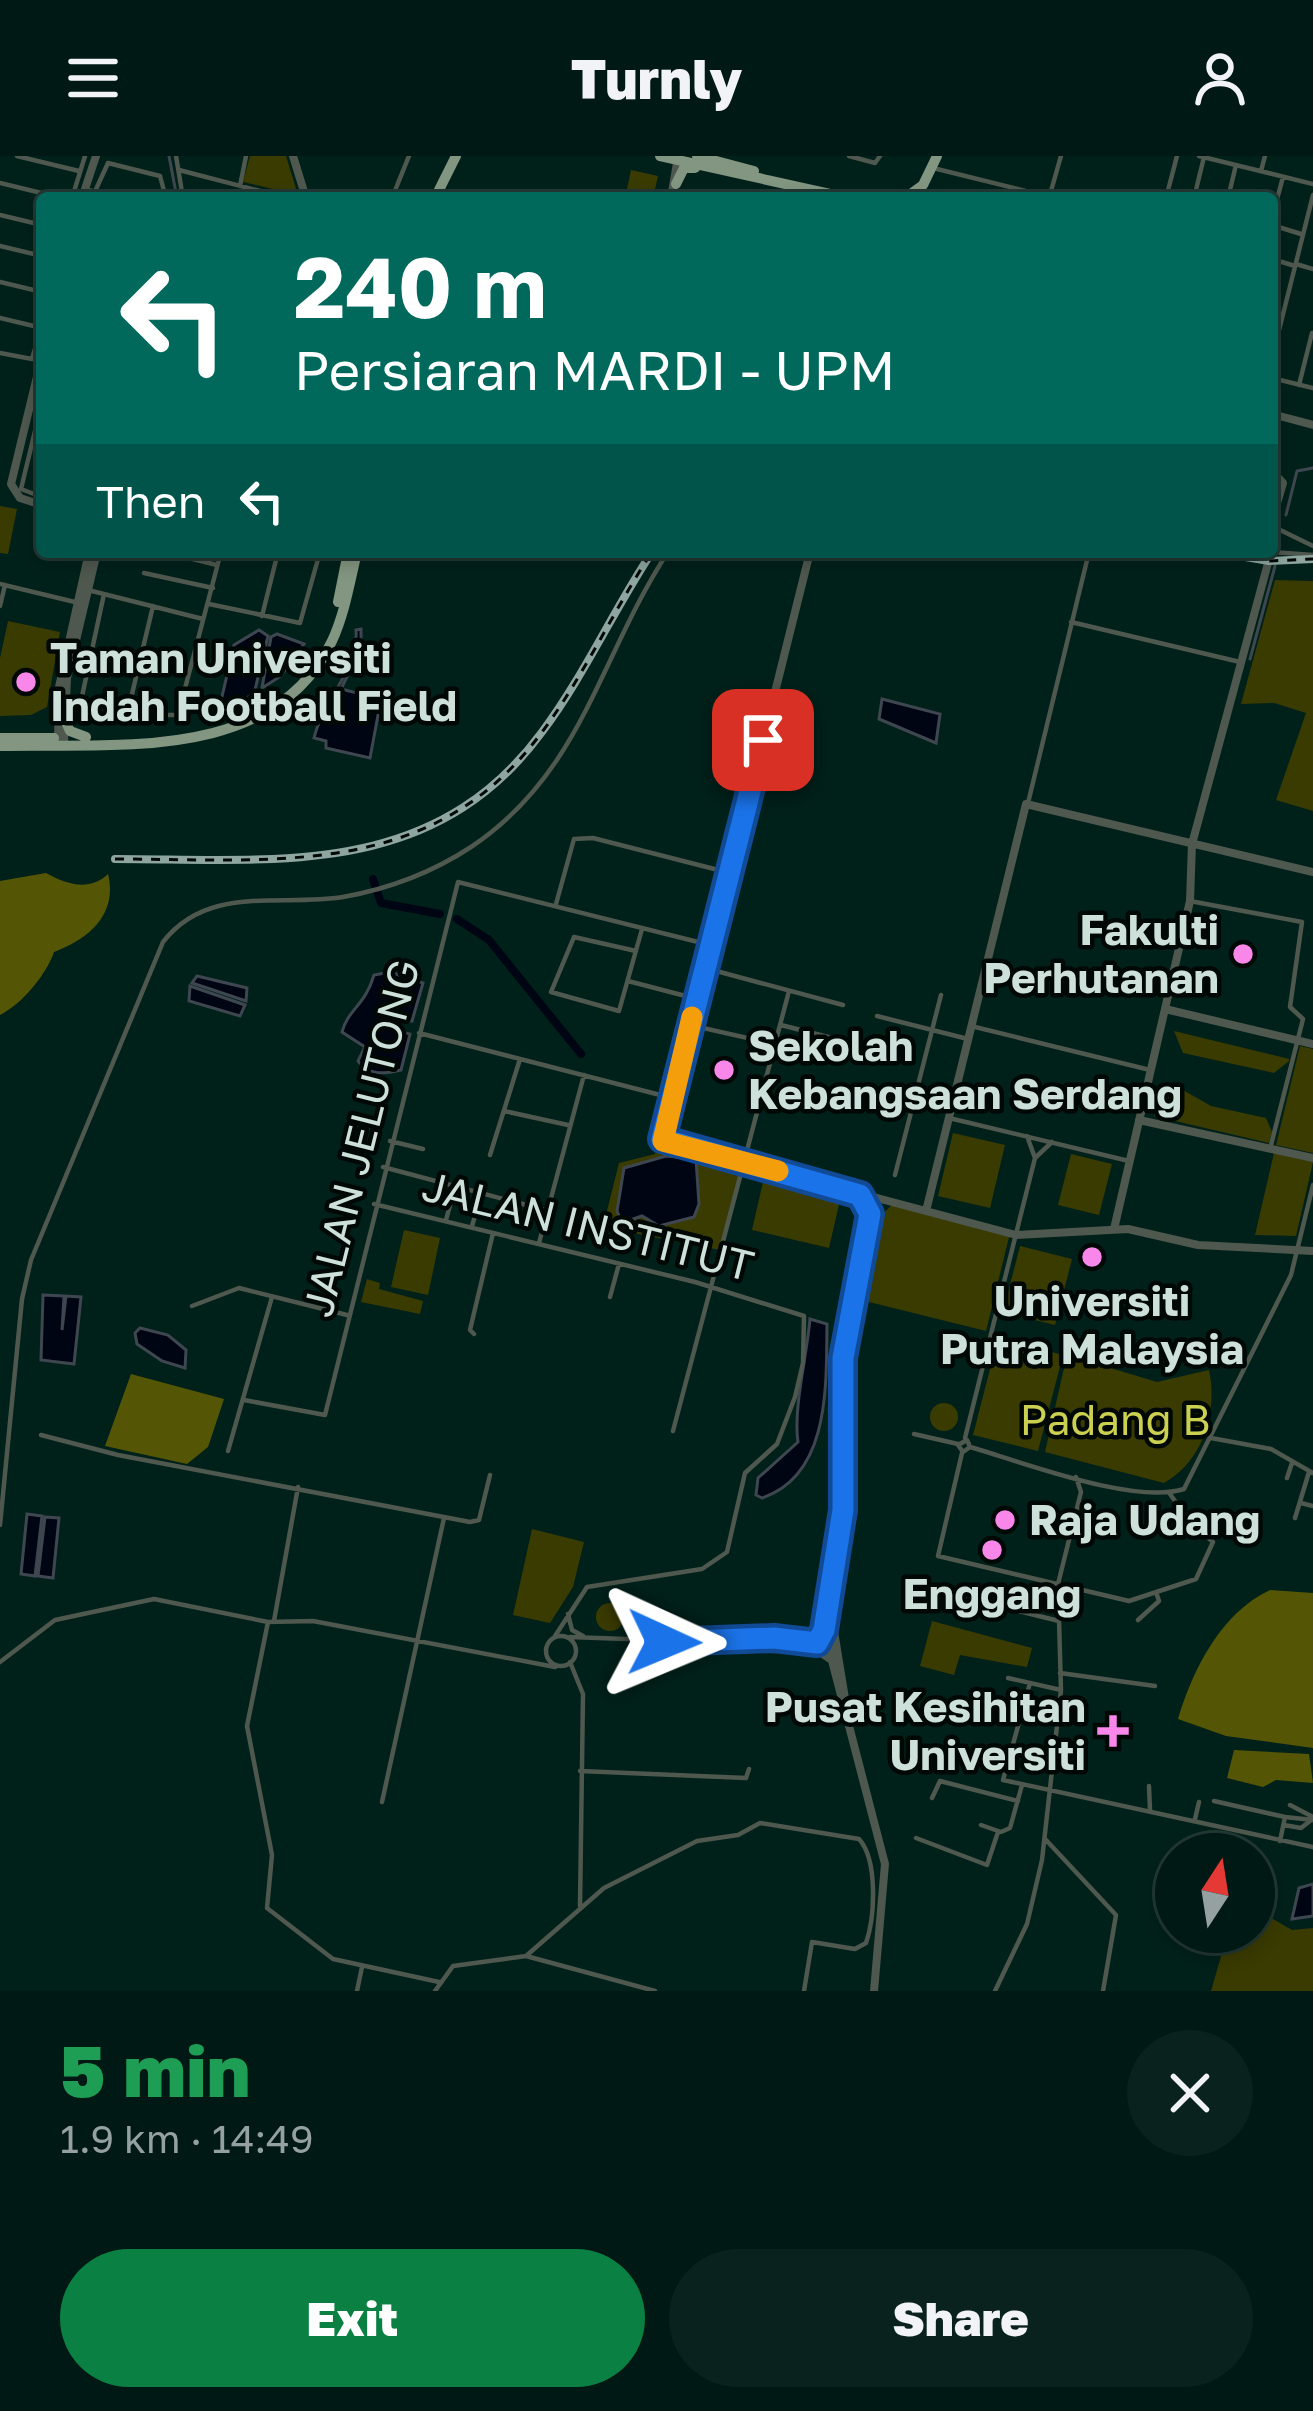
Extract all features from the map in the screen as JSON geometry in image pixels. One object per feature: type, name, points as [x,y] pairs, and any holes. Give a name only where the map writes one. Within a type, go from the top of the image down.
[{"type":"main road","points":[[438,192],[456,156]]},
{"type":"main road","points":[[659,156],[703,160],[824,192]]},
{"type":"main road","points":[[659,156],[670,167],[675,184]]},
{"type":"main road","points":[[675,184],[684,168],[703,160]]},
{"type":"main road","points":[[910,192],[935,162]]},
{"type":"main road","points":[[0,742],[204,731],[265,708],[299,679],[319,652],[335,614],[348,558]]},
{"type":"main road","points":[[0,742],[212,735],[265,715],[300,686],[325,654],[348,558]]},
{"type":"main road","points":[[38,737],[61,719],[70,730],[86,736]]},
{"type":"street","points":[[17,156],[79,171]]},
{"type":"street","points":[[74,192],[85,156]]},
{"type":"street","points":[[88,192],[96,156]]},
{"type":"street","points":[[176,156],[182,192]]},
{"type":"street","points":[[240,186],[246,156]]},
{"type":"street","points":[[293,156],[304,192]]},
{"type":"street","points":[[394,192],[409,156]]},
{"type":"street","points":[[849,156],[871,162],[880,156]]},
{"type":"street","points":[[1048,192],[1061,156]]},
{"type":"street","points":[[1167,192],[1177,156]]},
{"type":"street","points":[[1230,192],[1245,156]]},
{"type":"street","points":[[1261,171],[1264,156]]},
{"type":"street","points":[[1195,192],[1202,157],[1313,184]]},
{"type":"street","points":[[673,192],[680,159]]},
{"type":"street","points":[[935,162],[1033,192]]},
{"type":"street","points":[[89,192],[102,166],[123,166],[163,180],[165,192]]},
{"type":"street","points":[[178,170],[264,192]]},
{"type":"street","points":[[1278,195],[1282,177]]},
{"type":"street","points":[[0,183],[37,192]]},
{"type":"street","points":[[1278,325],[1313,195]]},
{"type":"street","points":[[0,214],[36,223]]},
{"type":"street","points":[[1278,224],[1313,231]]},
{"type":"street","points":[[0,247],[36,255]]},
{"type":"street","points":[[1278,261],[1313,269]]},
{"type":"street","points":[[0,282],[36,291]]},
{"type":"street","points":[[0,318],[36,326]]},
{"type":"street","points":[[1299,385],[1312,333]]},
{"type":"street","points":[[0,353],[32,358],[36,346]]},
{"type":"street","points":[[1278,380],[1313,388]]},
{"type":"street","points":[[1278,416],[1313,425]]},
{"type":"street","points":[[34,431],[22,492],[36,498]]},
{"type":"street","points":[[34,431],[11,484],[20,498],[36,500]]},
{"type":"street","points":[[28,461],[36,463]]},
{"type":"street","points":[[1278,529],[1313,546]]},
{"type":"street","points":[[1278,538],[1281,532]]},
{"type":"street","points":[[1278,553],[1313,555]]},
{"type":"street","points":[[61,741],[59,687],[92,558]]},
{"type":"street","points":[[189,558],[218,565]]},
{"type":"street","points":[[104,594],[81,701],[101,713],[178,715],[220,558]]},
{"type":"street","points":[[262,616],[276,558]]},
{"type":"street","points":[[209,604],[295,623],[303,616],[318,558]]},
{"type":"street","points":[[0,1525],[26,1279],[163,942],[190,916],[220,903],[303,901],[370,891],[471,847],[540,786],[573,742],[665,558]]},
{"type":"street","points":[[811,558],[663,1141],[904,1203]]},
{"type":"street","points":[[928,1211],[1088,558]]},
{"type":"street","points":[[1114,1229],[1190,901],[1192,844],[1269,558]]},
{"type":"street","points":[[81,603],[88,590],[89,570]]},
{"type":"street","points":[[144,573],[213,588]]},
{"type":"street","points":[[0,606],[2,584],[81,603]]},
{"type":"street","points":[[88,590],[203,619]]},
{"type":"street","points":[[127,715],[153,607]]},
{"type":"street","points":[[1072,622],[1240,662]]},
{"type":"street","points":[[1028,803],[1313,872]]},
{"type":"street","points":[[710,945],[556,904],[574,839],[593,838],[730,873]]},
{"type":"street","points":[[1192,860],[1204,846]]},
{"type":"street","name":"JALAN JELUTONG","points":[[244,1400],[325,1415],[382,1167],[456,886],[464,880],[556,904]]},
{"type":"street","points":[[1190,901],[1302,922],[1291,1006],[1303,1019],[1313,1021]]},
{"type":"street","points":[[636,951],[574,937],[551,992],[619,1011],[628,981],[643,926]]},
{"type":"street","points":[[705,968],[843,1005]]},
{"type":"street","points":[[628,981],[697,998]]},
{"type":"street","points":[[674,1431],[789,991]]},
{"type":"street","points":[[895,1175],[941,995]]},
{"type":"street","points":[[1165,1009],[1313,1044]]},
{"type":"street","points":[[877,1016],[968,1039]]},
{"type":"street","points":[[1270,1150],[1303,1019]]},
{"type":"street","points":[[690,1024],[831,1057]]},
{"type":"street","points":[[781,1024],[836,1039]]},
{"type":"street","points":[[971,1026],[1150,1070]]},
{"type":"street","points":[[419,1033],[672,1098]]},
{"type":"street","points":[[490,1155],[520,1059]]},
{"type":"street","points":[[539,1244],[584,1075]]},
{"type":"street","points":[[504,1112],[569,1125]]},
{"type":"street","points":[[949,1118],[1129,1161]]},
{"type":"street","points":[[1138,1120],[1312,1159]]},
{"type":"street","points":[[1027,1136],[1035,1158]]},
{"type":"street","points":[[390,1142],[423,1149]]},
{"type":"street","points":[[1052,1142],[1035,1158],[961,1442],[963,1452],[938,1556],[1129,1601],[1157,1595],[1196,1579],[1213,1542],[1190,1522],[1170,1494]]},
{"type":"street","points":[[382,1167],[548,1210]]},
{"type":"street","points":[[803,1178],[928,1211]]},
{"type":"street","points":[[446,1220],[455,1186]]},
{"type":"street","points":[[914,1434],[961,1442],[1101,1482],[1170,1494],[1190,1484],[1298,1250],[1313,1186]]},
{"type":"street","points":[[844,1187],[1016,1235],[1114,1229],[1198,1245],[1313,1251]]},
{"type":"street","points":[[472,1226],[482,1193]]},
{"type":"street","points":[[860,1195],[873,1215]]},
{"type":"street","points":[[874,1991],[885,1864],[826,1646],[843,1510],[843,1358],[876,1198]]},
{"type":"street","points":[[873,1215],[892,1203]]},
{"type":"street","name":"JALAN INSTITUT","points":[[374,1204],[712,1287],[788,1307],[804,1316],[800,1380],[777,1444],[745,1473],[727,1552],[702,1569],[592,1585],[568,1614]]},
{"type":"street","points":[[474,1334],[470,1332],[493,1233]]},
{"type":"street","points":[[610,1297],[619,1264]]},
{"type":"street","points":[[192,1306],[234,1288],[347,1315]]},
{"type":"street","points":[[228,1451],[272,1297]]},
{"type":"street","points":[[41,1435],[118,1455],[444,1518],[479,1520],[490,1475]]},
{"type":"street","points":[[1211,1438],[1271,1449],[1311,1473],[1295,1518]]},
{"type":"street","points":[[963,1452],[974,1448]]},
{"type":"street","points":[[1287,1478],[1292,1463]]},
{"type":"street","points":[[995,1991],[1029,1918],[1045,1839],[1060,1690],[1058,1584],[1082,1492],[1076,1477]]},
{"type":"street","points":[[1082,1492],[1101,1482]]},
{"type":"street","points":[[298,1487],[248,1726],[272,1856],[267,1908],[323,1954],[439,1982]]},
{"type":"street","points":[[1301,1503],[1313,1507]]},
{"type":"street","points":[[843,1510],[824,1630],[848,1717]]},
{"type":"street","points":[[382,1802],[444,1518]]},
{"type":"street","points":[[953,1595],[1060,1621]]},
{"type":"street","points":[[1138,1620],[1159,1601],[1157,1595]]},
{"type":"street","points":[[0,1662],[55,1620],[147,1600],[271,1622],[302,1619],[558,1668],[578,1677]]},
{"type":"street","points":[[526,1662],[539,1663],[568,1614]]},
{"type":"street","points":[[568,1614],[574,1646]]},
{"type":"street","points":[[568,1614],[572,1630],[597,1639]]},
{"type":"street","points":[[555,1636],[740,1643],[765,1639],[826,1646]]},
{"type":"street","points":[[580,1906],[583,1694],[570,1663],[574,1646],[584,1637]]},
{"type":"street","points":[[765,1639],[765,1650]]},
{"type":"street","points":[[740,1643],[765,1650],[826,1646]]},
{"type":"street","points":[[548,1652],[558,1668]]},
{"type":"street","points":[[558,1668],[570,1663]]},
{"type":"street","points":[[1060,1673],[1155,1686]]},
{"type":"street","points":[[1007,1678],[1060,1690]]},
{"type":"street","points":[[1030,1683],[1003,1780],[1313,1846]]},
{"type":"street","points":[[580,1771],[746,1778],[749,1769]]},
{"type":"street","points":[[1052,1780],[1068,1794]]},
{"type":"street","points":[[932,1798],[940,1781],[1018,1801]]},
{"type":"street","points":[[980,1825],[998,1832],[1010,1828],[1022,1785]]},
{"type":"street","points":[[1149,1786],[1150,1810]]},
{"type":"street","points":[[1049,1804],[1068,1794]]},
{"type":"street","points":[[1214,1801],[1301,1828],[1312,1819],[1291,1805]]},
{"type":"street","points":[[1195,1821],[1199,1802]]},
{"type":"street","points":[[1280,1841],[1284,1821]]},
{"type":"street","points":[[526,1956],[580,1906],[687,1845],[738,1835],[760,1823],[859,1839],[871,1871],[866,1943],[856,1949],[812,1942],[804,1991]]},
{"type":"street","points":[[916,1838],[987,1865],[998,1832]]},
{"type":"street","points":[[1045,1839],[1116,1916],[1103,1991]]},
{"type":"street","points":[[436,1991],[453,1966],[526,1956],[655,1991]]},
{"type":"street","points":[[357,1991],[363,1965]]},
{"type":"green space","points":[[250,156],[286,156],[297,192],[285,192],[243,182]]},
{"type":"green space","points":[[631,170],[658,176],[654,192],[626,192]]},
{"type":"green space","points":[[0,506],[17,509],[8,554],[0,553]]},
{"type":"green space","points":[[1275,580],[1313,581],[1313,811],[1276,800],[1306,713],[1274,703],[1241,704]]},
{"type":"green space","name":"Taman Universiti Indah Football Field","points":[[8,621],[60,632],[47,707],[31,715],[0,716],[0,658]]},
{"type":"green space","points":[[1174,1031],[1289,1061],[1274,1073],[1183,1053]]},
{"type":"green space","points":[[1300,1046],[1313,1049],[1313,1153],[1276,1145]]},
{"type":"green space","points":[[1176,1086],[1211,1106],[1266,1118],[1272,1132],[1269,1143],[1154,1116],[1160,1098]]},
{"type":"green space","points":[[953,1133],[1005,1145],[990,1208],[938,1196]]},
{"type":"green space","points":[[658,1145],[741,1166],[720,1250],[603,1227],[619,1163],[655,1154]]},
{"type":"green space","points":[[1274,1153],[1313,1162],[1296,1236],[1255,1235]]},
{"type":"green space","points":[[1071,1154],[1112,1164],[1099,1215],[1058,1205]]},
{"type":"green space","points":[[763,1182],[840,1200],[829,1248],[752,1230]]},
{"type":"green space","points":[[892,1205],[1009,1237],[986,1331],[861,1300],[881,1215]]},
{"type":"green space","points":[[404,1230],[440,1238],[428,1295],[391,1287]]},
{"type":"green space","points":[[1020,1246],[1072,1259],[1055,1325],[1003,1312]]},
{"type":"green space","points":[[367,1279],[380,1283],[379,1289],[423,1301],[420,1314],[361,1302]]},
{"type":"green space","points":[[998,1338],[1063,1355],[1038,1451],[973,1435]]},
{"type":"green space","name":"Padang B","points":[[1067,1355],[1157,1382],[1209,1370],[1209,1418],[1198,1449],[1178,1474],[1164,1483],[1045,1452]]},
{"type":"green space","points":[[944,1403],[954,1407],[958,1417],[954,1427],[944,1431],[934,1427],[930,1417],[934,1407]]},
{"type":"green space","points":[[532,1529],[584,1542],[573,1587],[550,1623],[513,1615]]},
{"type":"green space","points":[[610,1603],[620,1607],[624,1617],[620,1627],[610,1631],[600,1627],[596,1617],[600,1607]]},
{"type":"green space","points":[[932,1621],[1032,1648],[1027,1667],[960,1655],[954,1675],[920,1666]]},
{"type":"green space","points":[[1275,1920],[1292,1930],[1313,1928],[1313,1991],[1211,1991],[1222,1953],[1275,1953]]},
{"type":"shaded area","points":[[361,629],[361,648],[341,689],[381,699],[370,758],[326,748],[326,741],[314,738],[352,658],[356,630]]},
{"type":"shaded area","points":[[259,630],[268,636],[254,694],[225,708],[221,701],[234,645]]},
{"type":"shaded area","points":[[277,634],[304,644],[281,676],[262,688],[271,637]]},
{"type":"shaded area","points":[[882,699],[940,714],[936,743],[879,719]]},
{"type":"shaded area","points":[[46,873],[77,884],[93,883],[108,874],[109,901],[98,923],[79,940],[54,952],[32,988],[0,1015],[0,881]]},
{"type":"shaded area","points":[[390,972],[423,983],[412,1021],[394,1019],[397,1031],[410,1034],[401,1070],[377,1073],[358,1061],[365,1047],[342,1032],[374,975]]},
{"type":"shaded area","points":[[197,976],[247,988],[246,1001],[192,983]]},
{"type":"shaded area","points":[[190,986],[245,1005],[240,1016],[189,1001]]},
{"type":"shaded area","points":[[666,1156],[696,1159],[699,1204],[694,1217],[659,1226],[642,1216],[622,1223],[617,1211],[624,1168]]},
{"type":"shaded area","points":[[43,1295],[64,1296],[62,1330],[66,1296],[81,1297],[74,1364],[41,1360]]},
{"type":"shaded area","points":[[810,1319],[827,1324],[820,1424],[801,1469],[785,1486],[762,1498],[756,1495],[758,1478],[798,1442]]},
{"type":"shaded area","points":[[140,1328],[168,1335],[186,1350],[185,1368],[162,1361],[137,1344],[135,1333]]},
{"type":"shaded area","points":[[131,1374],[224,1399],[208,1447],[187,1464],[105,1446]]},
{"type":"shaded area","points":[[27,1514],[42,1516],[35,1576],[21,1574]]},
{"type":"shaded area","points":[[45,1517],[59,1518],[53,1578],[38,1576]]},
{"type":"shaded area","points":[[1270,1590],[1313,1593],[1313,1748],[1226,1736],[1178,1719],[1211,1644],[1237,1613]]},
{"type":"shaded area","points":[[1234,1750],[1309,1754],[1313,1783],[1276,1780],[1263,1787],[1227,1778]]},
{"type":"shaded area","points":[[1313,1884],[1313,1916],[1292,1919],[1299,1888]]},
{"type":"waterway","points":[[169,156],[176,192]]},
{"type":"waterway","points":[[1286,515],[1297,471],[1313,468]]},
{"type":"waterway","points":[[1250,659],[1275,566]]},
{"type":"waterway","points":[[373,879],[381,903],[440,914]]},
{"type":"waterway","points":[[457,919],[489,940],[581,1054]]},
{"type":"railway","points":[[115,859],[234,860],[348,851],[401,837],[452,814],[499,780],[542,732],[648,558]]},
{"type":"railway","points":[[1251,558],[1313,559]]},
{"type":"slow traffic","points":[[692,1017],[663,1141],[778,1171]]},
{"type":"place","name":"Taman Universiti Indah Football Field","points":[[26,682]]},
{"type":"place","name":"Fakulti Perhutanan","points":[[1243,954]]},
{"type":"place","name":"Sekolah Kebangsaan Serdang","points":[[724,1070]]},
{"type":"place","name":"Universiti Putra Malaysia","points":[[1092,1257]]},
{"type":"place","name":"Raja Udang","points":[[1005,1520]]},
{"type":"place","name":"Enggang","points":[[992,1550]]},
{"type":"place","name":"Pusat Kesihitan Universiti","points":[[1113,1731]]},
{"type":"route","points":[[664,1642],[787,1638],[817,1643],[824,1630],[843,1510],[843,1358],[866,1248],[867,1204],[860,1195],[662,1139],[763,740]]}]
